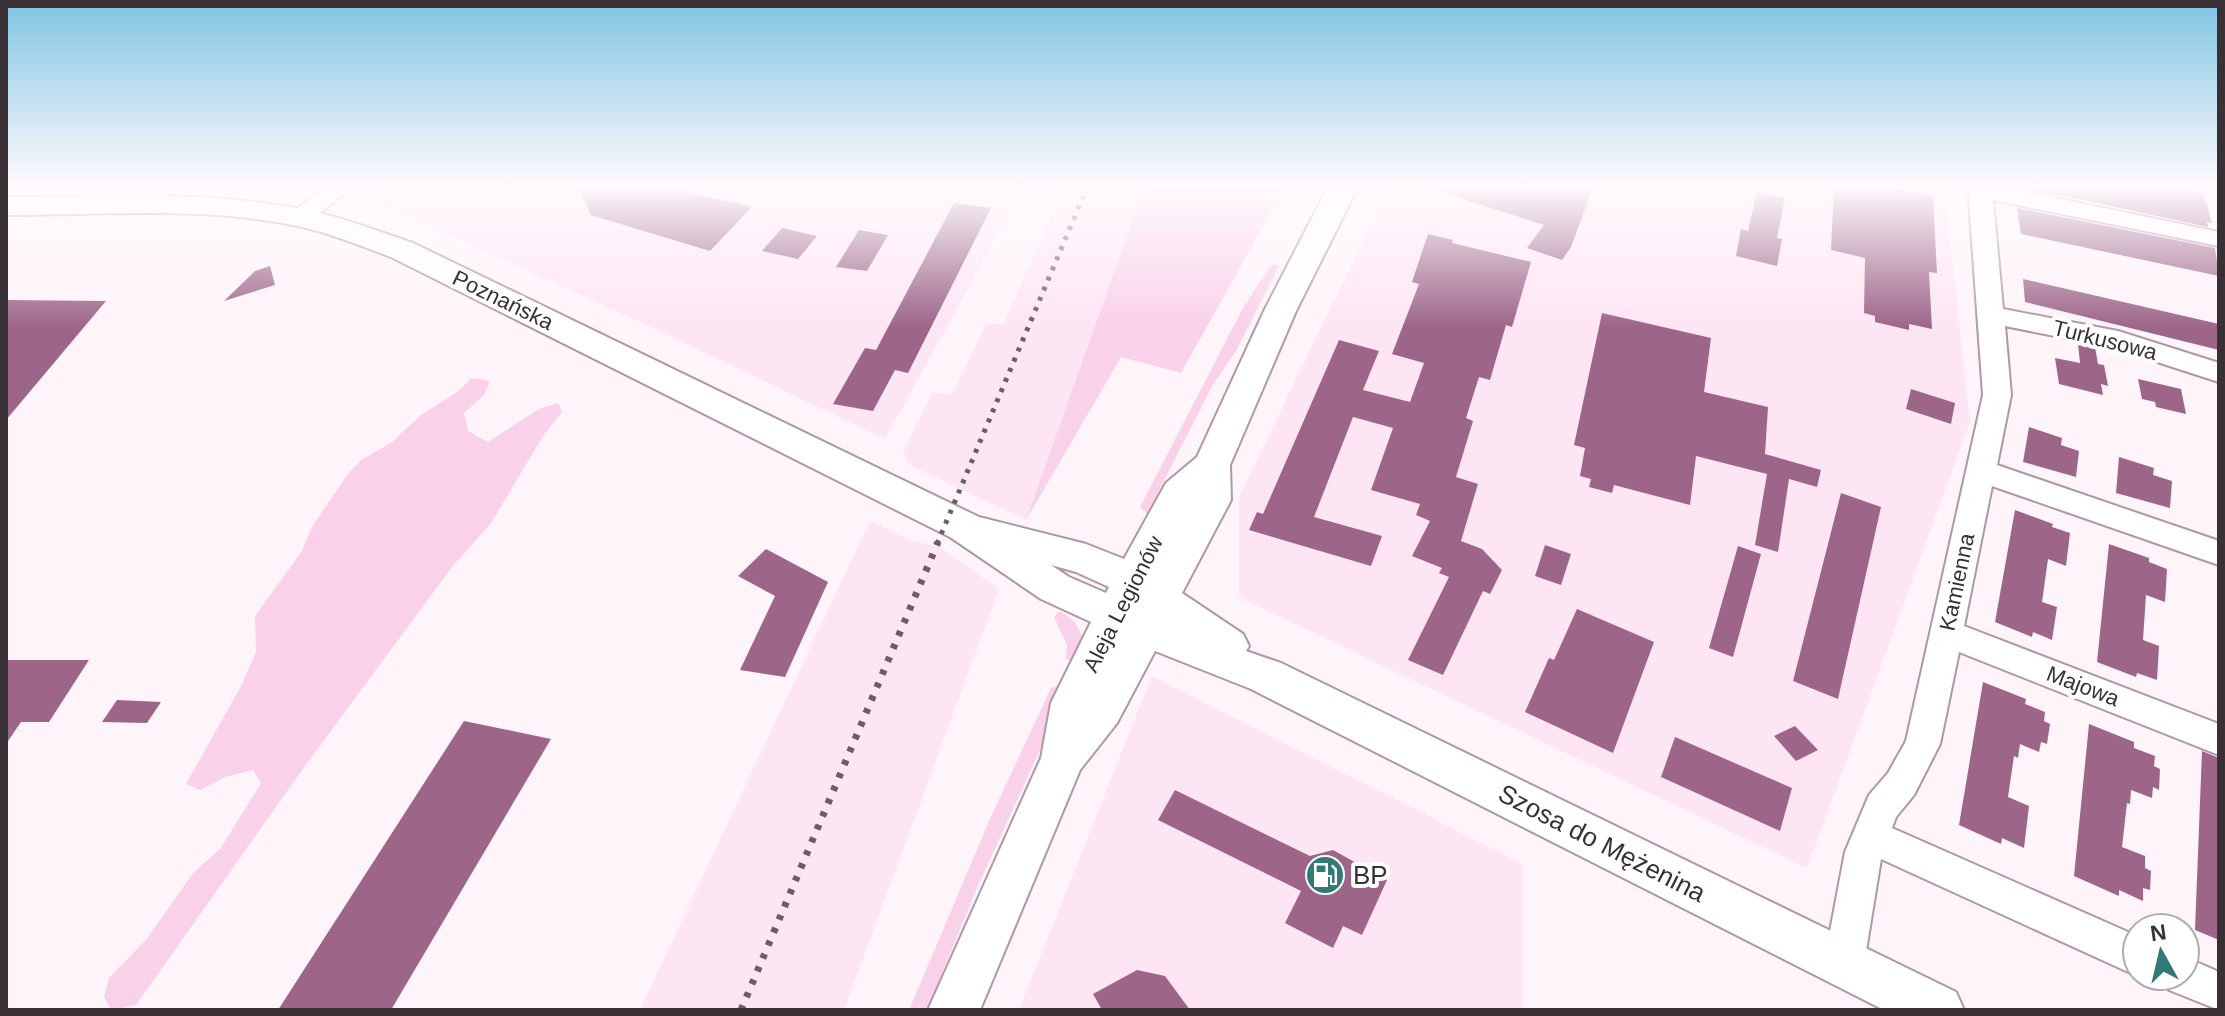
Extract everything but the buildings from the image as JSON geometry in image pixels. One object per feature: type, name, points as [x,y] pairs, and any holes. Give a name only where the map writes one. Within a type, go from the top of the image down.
[{"type":"main road","name":"Poznańska","points":[[353,232],[402,250],[964,527],[1031,574],[1138,604]]},
{"type":"main road","name":"Aleja Legionów","points":[[954,1010],[1063,758],[1102,710],[1138,604],[1212,500],[1212,465],[1280,311],[1320,232]]},
{"type":"main road","name":"Szosa do Mężenina","points":[[1138,604],[1202,653],[1266,676],[1938,1010]]},
{"type":"street","name":"Kamienna","points":[[1844,963],[1860,868],[1870,836],[1882,807],[1901,784],[1923,744],[1997,395],[1983,232]]},
{"type":"street","points":[[2188,232],[2219,239]]},
{"type":"street","name":"Turkusowa","points":[[1990,315],[2118,340],[2219,373]]},
{"type":"street","points":[[1981,471],[2219,553]]},
{"type":"street","name":"Majowa","points":[[1947,633],[2219,740]]},
{"type":"street","points":[[1870,836],[2121,949]]},
{"type":"shaded area","points":[[442,232],[999,232],[885,439],[643,323]]},
{"type":"shaded area","points":[[1044,232],[1128,232],[1026,520],[910,465],[903,453],[932,393],[953,394],[986,324],[1004,324]]},
{"type":"shaded area","points":[[1128,232],[1260,232],[1181,373],[1121,357],[1026,520]]},
{"type":"shaded area","points":[[1367,232],[1949,232],[1970,422],[1807,868],[1239,597],[1239,497]]},
{"type":"shaded area","points":[[1274,264],[1279,266],[1236,351],[1212,386],[1147,514],[1140,507],[1242,310]]},
{"type":"shaded area","points":[[472,378],[490,381],[484,395],[464,413],[468,431],[488,442],[539,409],[558,403],[562,412],[543,436],[491,523],[452,567],[302,770],[136,1005],[111,1010],[104,997],[109,978],[146,940],[193,873],[221,848],[261,783],[253,770],[225,777],[200,790],[186,784],[241,686],[256,652],[255,616],[302,551],[312,527],[347,475],[361,460],[391,443],[421,415],[457,392]]},
{"type":"shaded area","points":[[870,521],[907,539],[941,548],[999,589],[844,1010],[640,1010]]},
{"type":"shaded area","points":[[1059,611],[1078,626],[1082,647],[1080,664],[1066,659],[1067,645],[1054,617]]},
{"type":"shaded area","points":[[1152,676],[1523,864],[1523,1010],[1019,1010]]},
{"type":"shaded area","points":[[1070,684],[977,888],[927,1010],[909,1010],[990,819],[1051,688]]},
{"type":"railway","points":[[937,544],[1068,232]]},
{"type":"railway","points":[[741,1010],[938,542]]},
{"type":"place","name":"BP","points":[[1325,875]]}]
